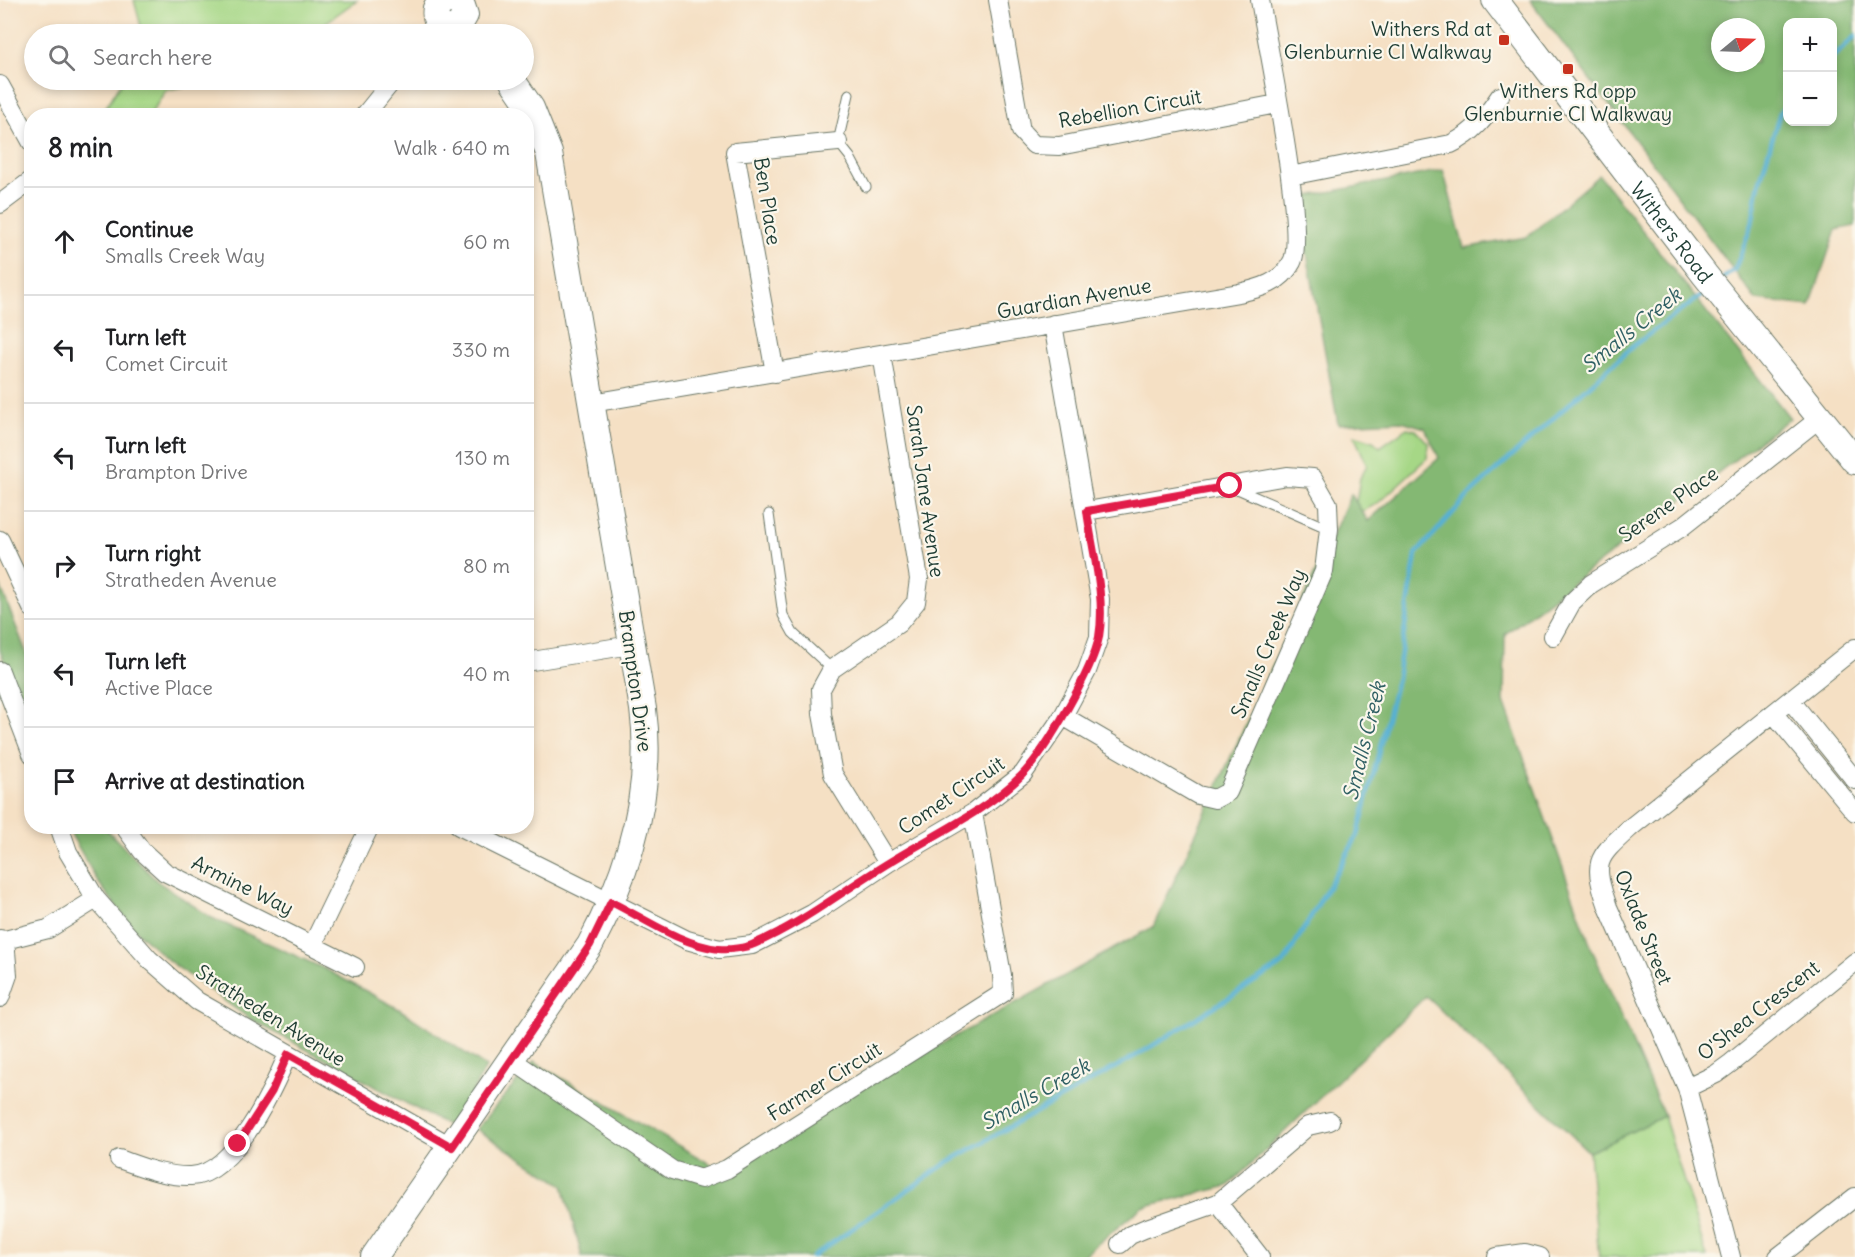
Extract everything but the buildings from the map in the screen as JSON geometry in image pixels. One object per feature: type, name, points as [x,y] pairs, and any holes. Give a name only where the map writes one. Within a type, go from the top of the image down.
[{"type":"street","name":"Rebellion Circuit","points":[[998,0],[1021,132],[1034,145],[1059,146],[1277,104]]},
{"type":"street","name":"Guardian Avenue","points":[[592,403],[1239,293],[1275,282],[1287,272],[1294,260],[1298,243],[1290,176],[1260,0]]},
{"type":"street","name":"Withers Road","points":[[1495,0],[1705,274],[1855,461]]},
{"type":"street","points":[[0,86],[24,129]]},
{"type":"street","points":[[370,108],[385,90]]},
{"type":"street","name":"Brampton Drive","points":[[519,90],[531,108]]},
{"type":"street","points":[[1290,176],[1451,144],[1476,129],[1500,96]]},
{"type":"street","name":"Brampton Drive","points":[[374,1257],[590,945],[611,902],[626,862],[646,777],[648,744],[592,403],[549,153],[534,116]]},
{"type":"street","name":"Ben Place","points":[[775,373],[735,152],[838,142]]},
{"type":"street","points":[[0,204],[24,186]]},
{"type":"street","name":"Comet Circuit","points":[[475,834],[687,940],[719,949],[752,945],[812,914],[888,863],[973,813],[1023,774],[1063,716],[1087,671],[1099,637],[1100,598],[1087,511],[1053,324]]},
{"type":"street","name":"Sarah Jane Avenue","points":[[832,669],[899,623],[916,602],[919,579],[882,354]]},
{"type":"street","name":"Serene Place","points":[[1553,636],[1572,602],[1591,584],[1682,527],[1820,418]]},
{"type":"street","name":"Smalls Creek Way","points":[[1063,716],[1198,795],[1215,799],[1228,792],[1324,571],[1329,529],[1328,504],[1313,478],[1287,476],[1087,511]]},
{"type":"street","points":[[0,540],[24,579]]},
{"type":"street","points":[[534,661],[631,645]]},
{"type":"street","name":"Oxlade Street","points":[[1731,1257],[1687,1088],[1608,907],[1598,880],[1598,868],[1608,849],[1631,827],[1855,648]]},
{"type":"street","points":[[832,669],[821,689],[821,706],[833,774],[888,863]]},
{"type":"street","points":[[0,670],[24,733]]},
{"type":"street","points":[[1791,701],[1855,780]]},
{"type":"street","points":[[1774,714],[1855,812]]},
{"type":"street","name":"Farmer Circuit","points":[[512,1060],[672,1170],[701,1179],[727,1169],[1003,993],[1002,975],[973,813]]},
{"type":"street","name":"Stratheden Avenue","points":[[62,834],[68,852],[96,899],[149,959],[197,1001],[452,1147]]},
{"type":"street","name":"Armine Way","points":[[130,834],[142,851],[165,872],[355,967]]},
{"type":"street","points":[[313,944],[366,834]]},
{"type":"street","points":[[0,998],[8,975],[3,940],[48,929],[96,899]]},
{"type":"street","name":"O'Shea Crescent","points":[[1687,1088],[1716,1074],[1731,1063],[1855,962]]},
{"type":"street","points":[[119,1159],[172,1175],[193,1176],[215,1169],[238,1144],[254,1120],[272,1091],[288,1054]]},
{"type":"street","points":[[1120,1244],[1130,1235],[1144,1229],[1218,1203],[1308,1126],[1330,1121]]},
{"type":"street","points":[[1778,1257],[1855,1197]]},
{"type":"street","points":[[1218,1203],[1260,1257]]},
{"type":"street","points":[[1497,1257],[1525,1253],[1540,1257]]},
{"type":"lane","points":[[849,94],[838,142],[850,157],[866,187]]},
{"type":"lane","points":[[1230,486],[1329,529]]},
{"type":"lane","points":[[769,514],[783,615],[793,633],[832,669]]},
{"type":"green space","points":[[134,0],[357,0],[324,24],[140,24]]},
{"type":"green space","points":[[1530,0],[1855,0],[1855,226],[1836,230],[1810,306],[1756,300]]},
{"type":"green space","points":[[117,90],[166,90],[154,108],[105,108]]},
{"type":"green space","points":[[1443,170],[1464,248],[1527,237],[1599,175],[1790,418],[1505,634],[1504,702],[1591,947],[1664,1116],[1589,1152],[1426,996],[1228,1186],[1142,1207],[1082,1257],[582,1257],[563,1185],[476,1129],[534,1062],[717,1168],[1153,927],[1351,494],[1368,521],[1439,458],[1425,428],[1402,421],[1338,424],[1297,198]]},
{"type":"green space","points":[[1407,428],[1416,430],[1428,443],[1427,458],[1378,503],[1354,516],[1360,478],[1367,465],[1354,435],[1373,441],[1380,447]]},
{"type":"green space","points":[[0,585],[24,647],[24,717],[0,650]]},
{"type":"green space","points":[[71,834],[111,834],[157,881],[212,918],[325,969],[399,1009],[486,1067],[452,1128],[250,1019],[169,961],[132,927],[98,882]]},
{"type":"green space","points":[[1664,1116],[1707,1257],[1599,1257],[1589,1152]]},
{"type":"waterway","name":"Smalls Creek","points":[[1837,54],[1855,36]]},
{"type":"waterway","name":"Smalls Creek","points":[[1721,280],[1735,269],[1752,224],[1758,188],[1780,112],[1783,109]]},
{"type":"waterway","name":"Smalls Creek","points":[[812,1257],[948,1162],[1144,1051],[1284,963],[1358,835],[1397,679],[1416,554],[1469,495],[1633,346],[1708,291]]},
{"type":"place","name":"Withers Rd at Glenburnie Cl Walkway","points":[[1504,40]]},
{"type":"place","name":"Withers Rd opp Glenburnie Cl Walkway","points":[[1568,69]]},
{"type":"route","points":[[238,1144],[272,1091],[288,1054],[452,1147],[466,1123],[590,945],[611,902],[687,940],[719,949],[752,945],[812,914],[888,863],[973,813],[1023,774],[1063,716],[1087,671],[1099,637],[1100,598],[1087,511],[1230,486]]}]
